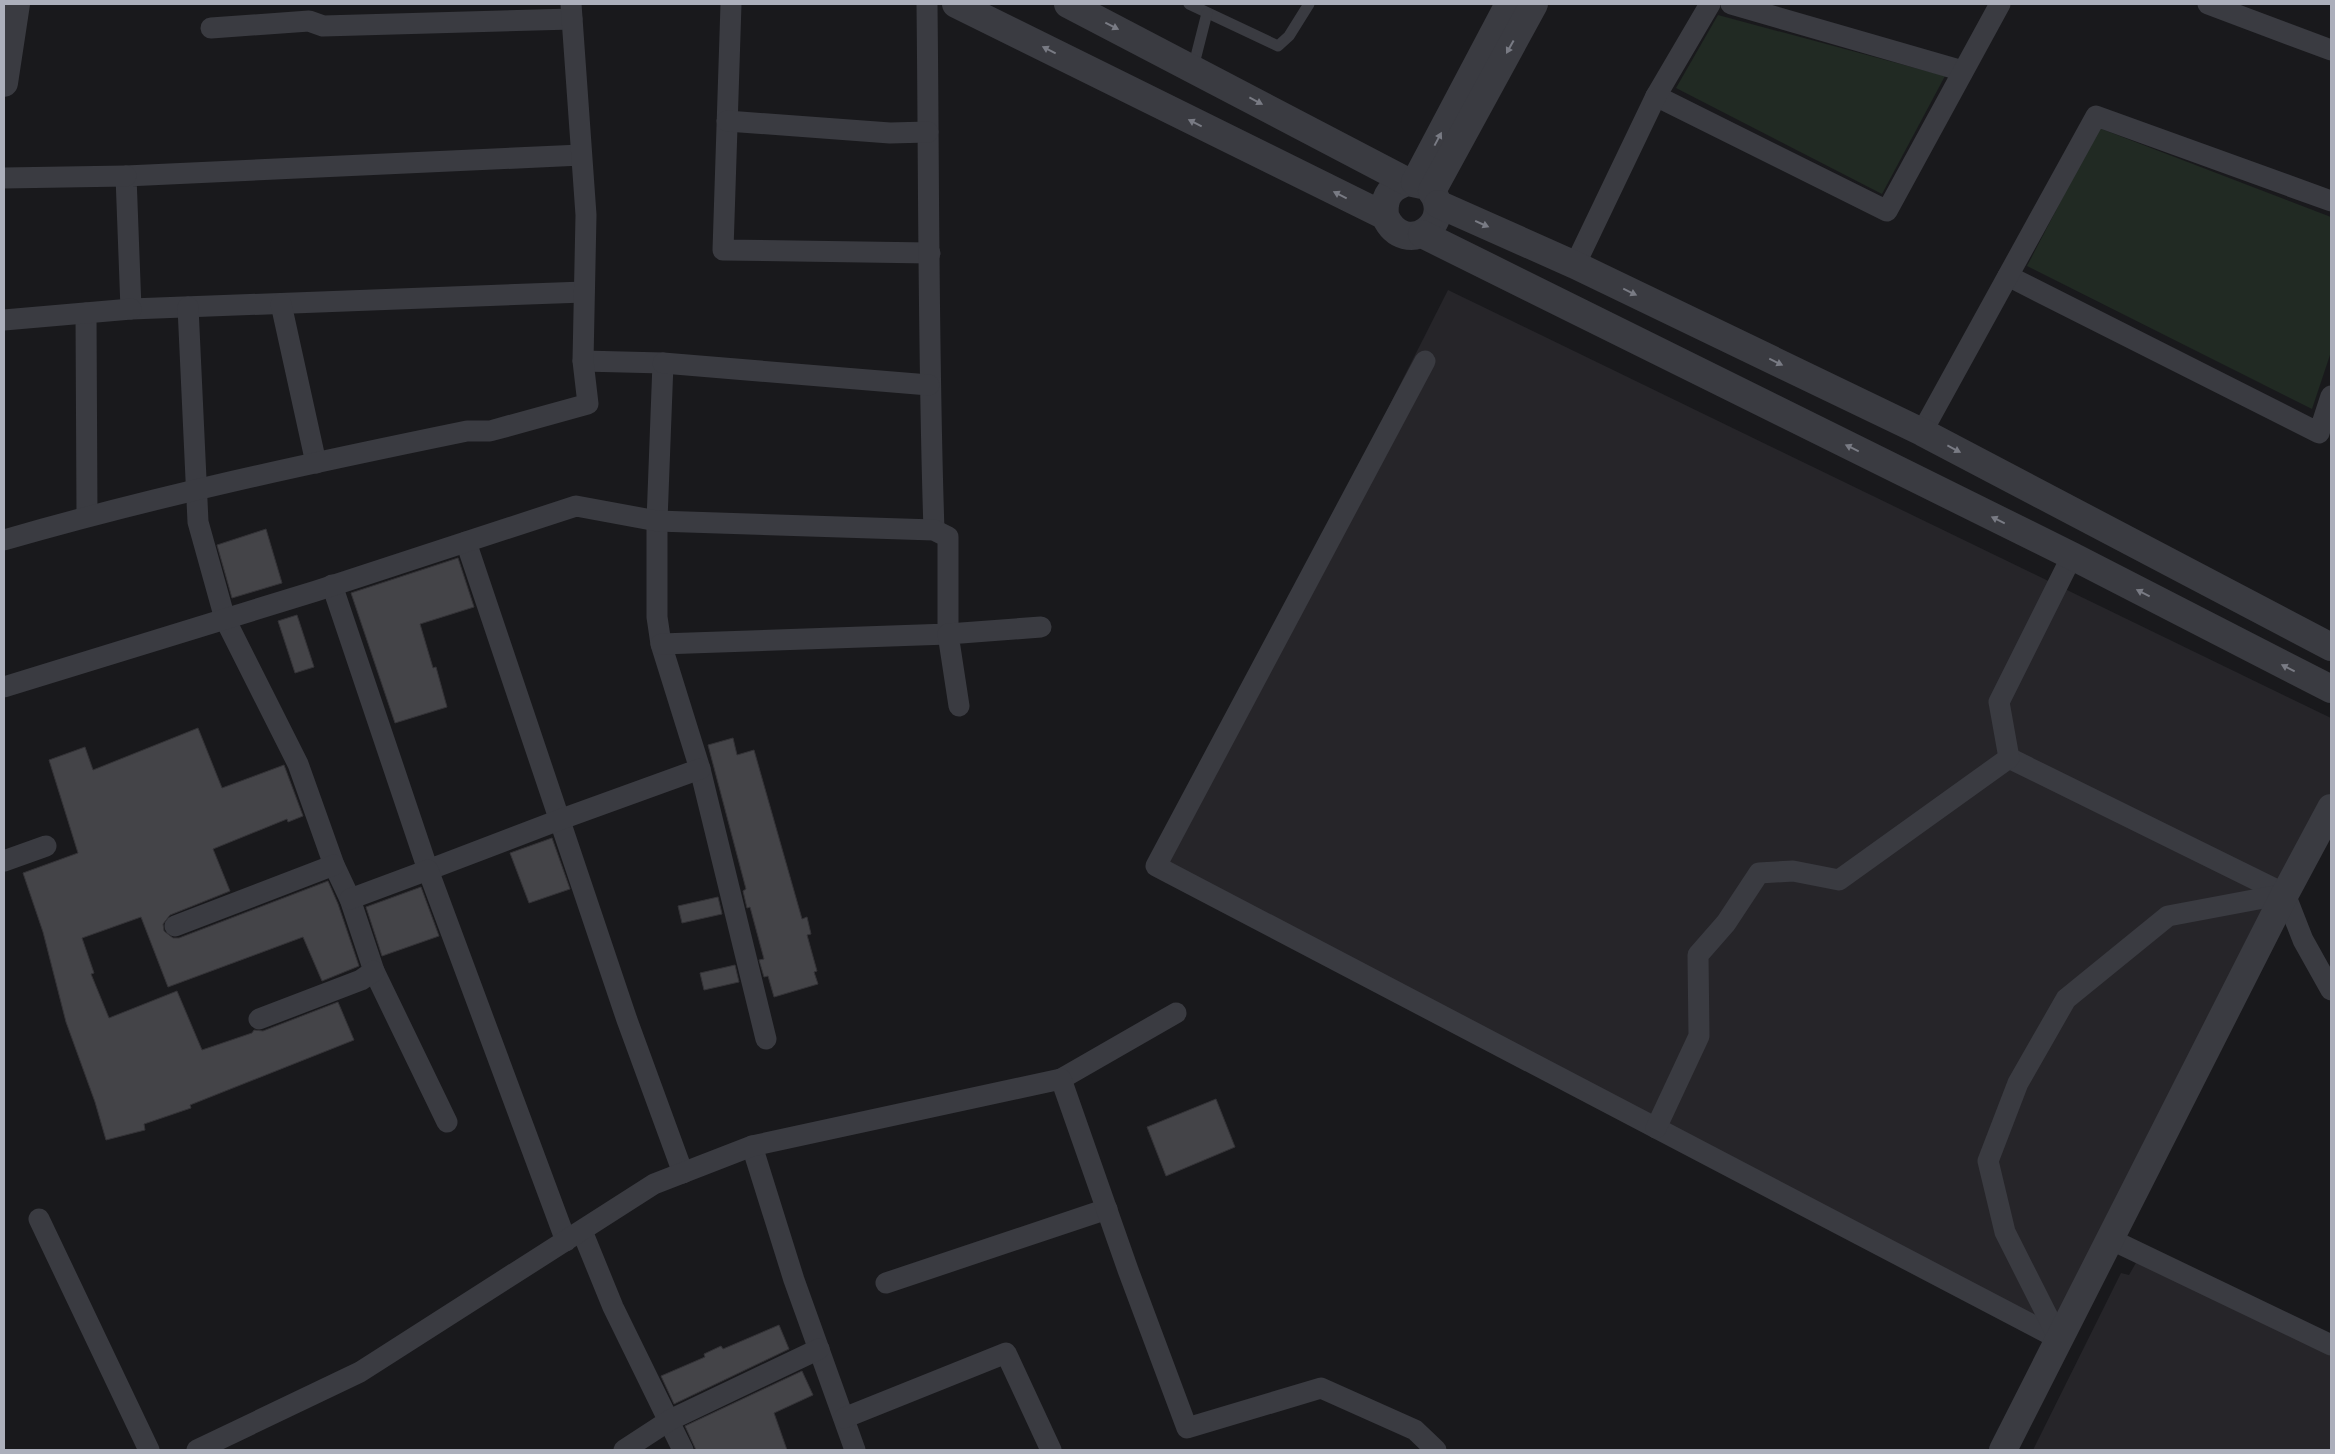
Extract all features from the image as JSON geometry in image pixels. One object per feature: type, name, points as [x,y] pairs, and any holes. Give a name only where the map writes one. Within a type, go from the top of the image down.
[{"type":"street","points":[[4,6],[15,4],[4,83]]},
{"type":"street","points":[[731,4],[723,250],[930,253]]},
{"type":"street","points":[[927,4],[930,253],[929,385],[934,530]]},
{"type":"street","points":[[956,4],[1384,216],[1395,231],[1403,235],[1422,234],[2072,556],[2331,690]]},
{"type":"street","points":[[1068,4],[1575,266],[1922,432],[2331,647]]},
{"type":"street","points":[[1423,189],[1509,4]]},
{"type":"street","points":[[1423,189],[1534,4]]},
{"type":"street","points":[[1575,266],[1656,96],[1710,4]]},
{"type":"street","points":[[1731,4],[1963,71]]},
{"type":"street","points":[[1656,96],[1887,211],[2000,4]]},
{"type":"street","points":[[2208,4],[2331,50]]},
{"type":"street","points":[[4,540],[87,516],[316,462],[467,431],[490,431],[588,404],[583,361],[586,216],[571,12],[323,26],[308,12],[211,28]]},
{"type":"street","points":[[1922,432],[2096,116],[2331,201]]},
{"type":"street","points":[[727,121],[890,133],[928,132]]},
{"type":"street","points":[[4,178],[126,176],[581,155]]},
{"type":"street","points":[[126,176],[131,309]]},
{"type":"street","points":[[1384,216],[1386,197],[1391,190],[1423,189]]},
{"type":"street","points":[[1422,234],[1435,222],[1438,213],[1423,189]]},
{"type":"street","points":[[2008,276],[2319,433],[2331,396]]},
{"type":"street","points":[[4,320],[131,309],[584,292]]},
{"type":"street","points":[[281,304],[316,462]]},
{"type":"street","points":[[188,307],[198,522],[225,619],[298,764],[334,865],[350,899],[374,971],[447,1122]]},
{"type":"street","points":[[86,313],[87,516]]},
{"type":"street","points":[[583,361],[663,363],[929,385]]},
{"type":"street","points":[[1425,361],[1156,866],[2059,1339]]},
{"type":"street","points":[[663,363],[657,521],[658,617],[661,644],[700,769],[766,1039]]},
{"type":"street","points":[[4,687],[225,619],[576,506],[657,521],[934,530],[948,537],[948,634],[959,706]]},
{"type":"street","points":[[466,542],[627,1020],[683,1173]]},
{"type":"street","points":[[2009,758],[1999,702],[2072,556]]},
{"type":"street","points":[[332,585],[428,870],[574,1236],[613,1307],[670,1420],[683,1450]]},
{"type":"street","points":[[661,644],[948,634],[1041,627]]},
{"type":"street","points":[[1656,1128],[1699,1036],[1698,955],[1726,923],[1759,873],[1792,871],[1839,880],[2009,758]]},
{"type":"street","points":[[2009,758],[2285,894],[2303,940],[2331,990]]},
{"type":"street","points":[[350,899],[700,769]]},
{"type":"street","points":[[2009,1446],[2059,1339],[2285,894],[2331,808]]},
{"type":"street","points":[[4,861],[46,846]]},
{"type":"street","points":[[175,926],[334,865]]},
{"type":"street","points":[[2059,1339],[2005,1232],[1988,1161],[2018,1083],[2066,999],[2168,916],[2285,894]]},
{"type":"street","points":[[259,1018],[361,980],[374,971]]},
{"type":"street","points":[[197,1450],[360,1372],[654,1184],[752,1146],[1062,1079],[1176,1013]]},
{"type":"street","points":[[1062,1079],[1187,1428],[1321,1388],[1415,1430],[1436,1450]]},
{"type":"street","points":[[752,1146],[794,1280],[855,1450]]},
{"type":"street","points":[[886,1283],[1107,1209]]},
{"type":"street","points":[[39,1219],[149,1450]]},
{"type":"street","points":[[2110,1239],[2331,1345]]},
{"type":"street","points":[[624,1450],[670,1420],[819,1349]]},
{"type":"street","points":[[844,1418],[1006,1353],[1051,1450]]},
{"type":"lane","points":[[1189,4],[1278,46],[1289,36],[1310,4]]},
{"type":"lane","points":[[1193,68],[1207,13]]},
{"type":"shaded area","points":[[1718,15],[1945,76],[1882,194],[1676,88]]},
{"type":"shaded area","points":[[2099,128],[2331,217],[2331,352],[2312,409],[2027,266]]},
{"type":"shaded area","points":[[1448,290],[2331,718],[2331,811],[2059,1339],[1156,866]]},
{"type":"shaded area","points":[[2141,1254],[2331,1350],[2331,1450],[2033,1450],[2121,1273],[2129,1275]]},
{"type":"building","points":[[266,529],[282,583],[232,598],[217,545]]},
{"type":"building","points":[[458,558],[474,607],[420,624],[433,668],[436,667],[447,707],[395,723],[351,593]]},
{"type":"building","points":[[297,615],[314,667],[295,673],[278,621]]},
{"type":"building","points":[[198,728],[222,788],[284,765],[303,816],[288,822],[287,819],[213,849],[230,891],[170,915],[163,924],[164,931],[173,938],[179,938],[328,881],[338,904],[359,966],[322,981],[303,937],[168,987],[141,917],[82,938],[94,973],[91,974],[109,1018],[177,991],[202,1050],[252,1033],[254,1030],[263,1031],[338,1002],[354,1040],[190,1105],[191,1108],[144,1124],[145,1130],[106,1140],[95,1102],[66,1022],[43,932],[23,873],[78,853],[49,760],[85,747],[93,770]]},
{"type":"building","points":[[733,738],[737,755],[754,750],[802,919],[807,917],[811,934],[807,935],[817,971],[814,972],[818,984],[774,997],[768,976],[764,977],[759,960],[764,959],[750,907],[747,908],[743,891],[746,889],[708,745]]},
{"type":"building","points":[[552,838],[570,889],[529,903],[510,853]]},
{"type":"building","points":[[421,887],[439,936],[382,956],[366,907]]},
{"type":"building","points":[[718,897],[722,914],[682,923],[678,906]]},
{"type":"building","points":[[735,965],[739,982],[704,990],[700,973]]},
{"type":"building","points":[[1216,1099],[1235,1147],[1166,1176],[1147,1127]]},
{"type":"building","points":[[779,1325],[789,1349],[674,1404],[661,1376],[705,1357],[704,1354],[721,1346],[723,1349]]},
{"type":"building","points":[[802,1371],[813,1395],[774,1413],[787,1450],[696,1450],[685,1426]]}]
